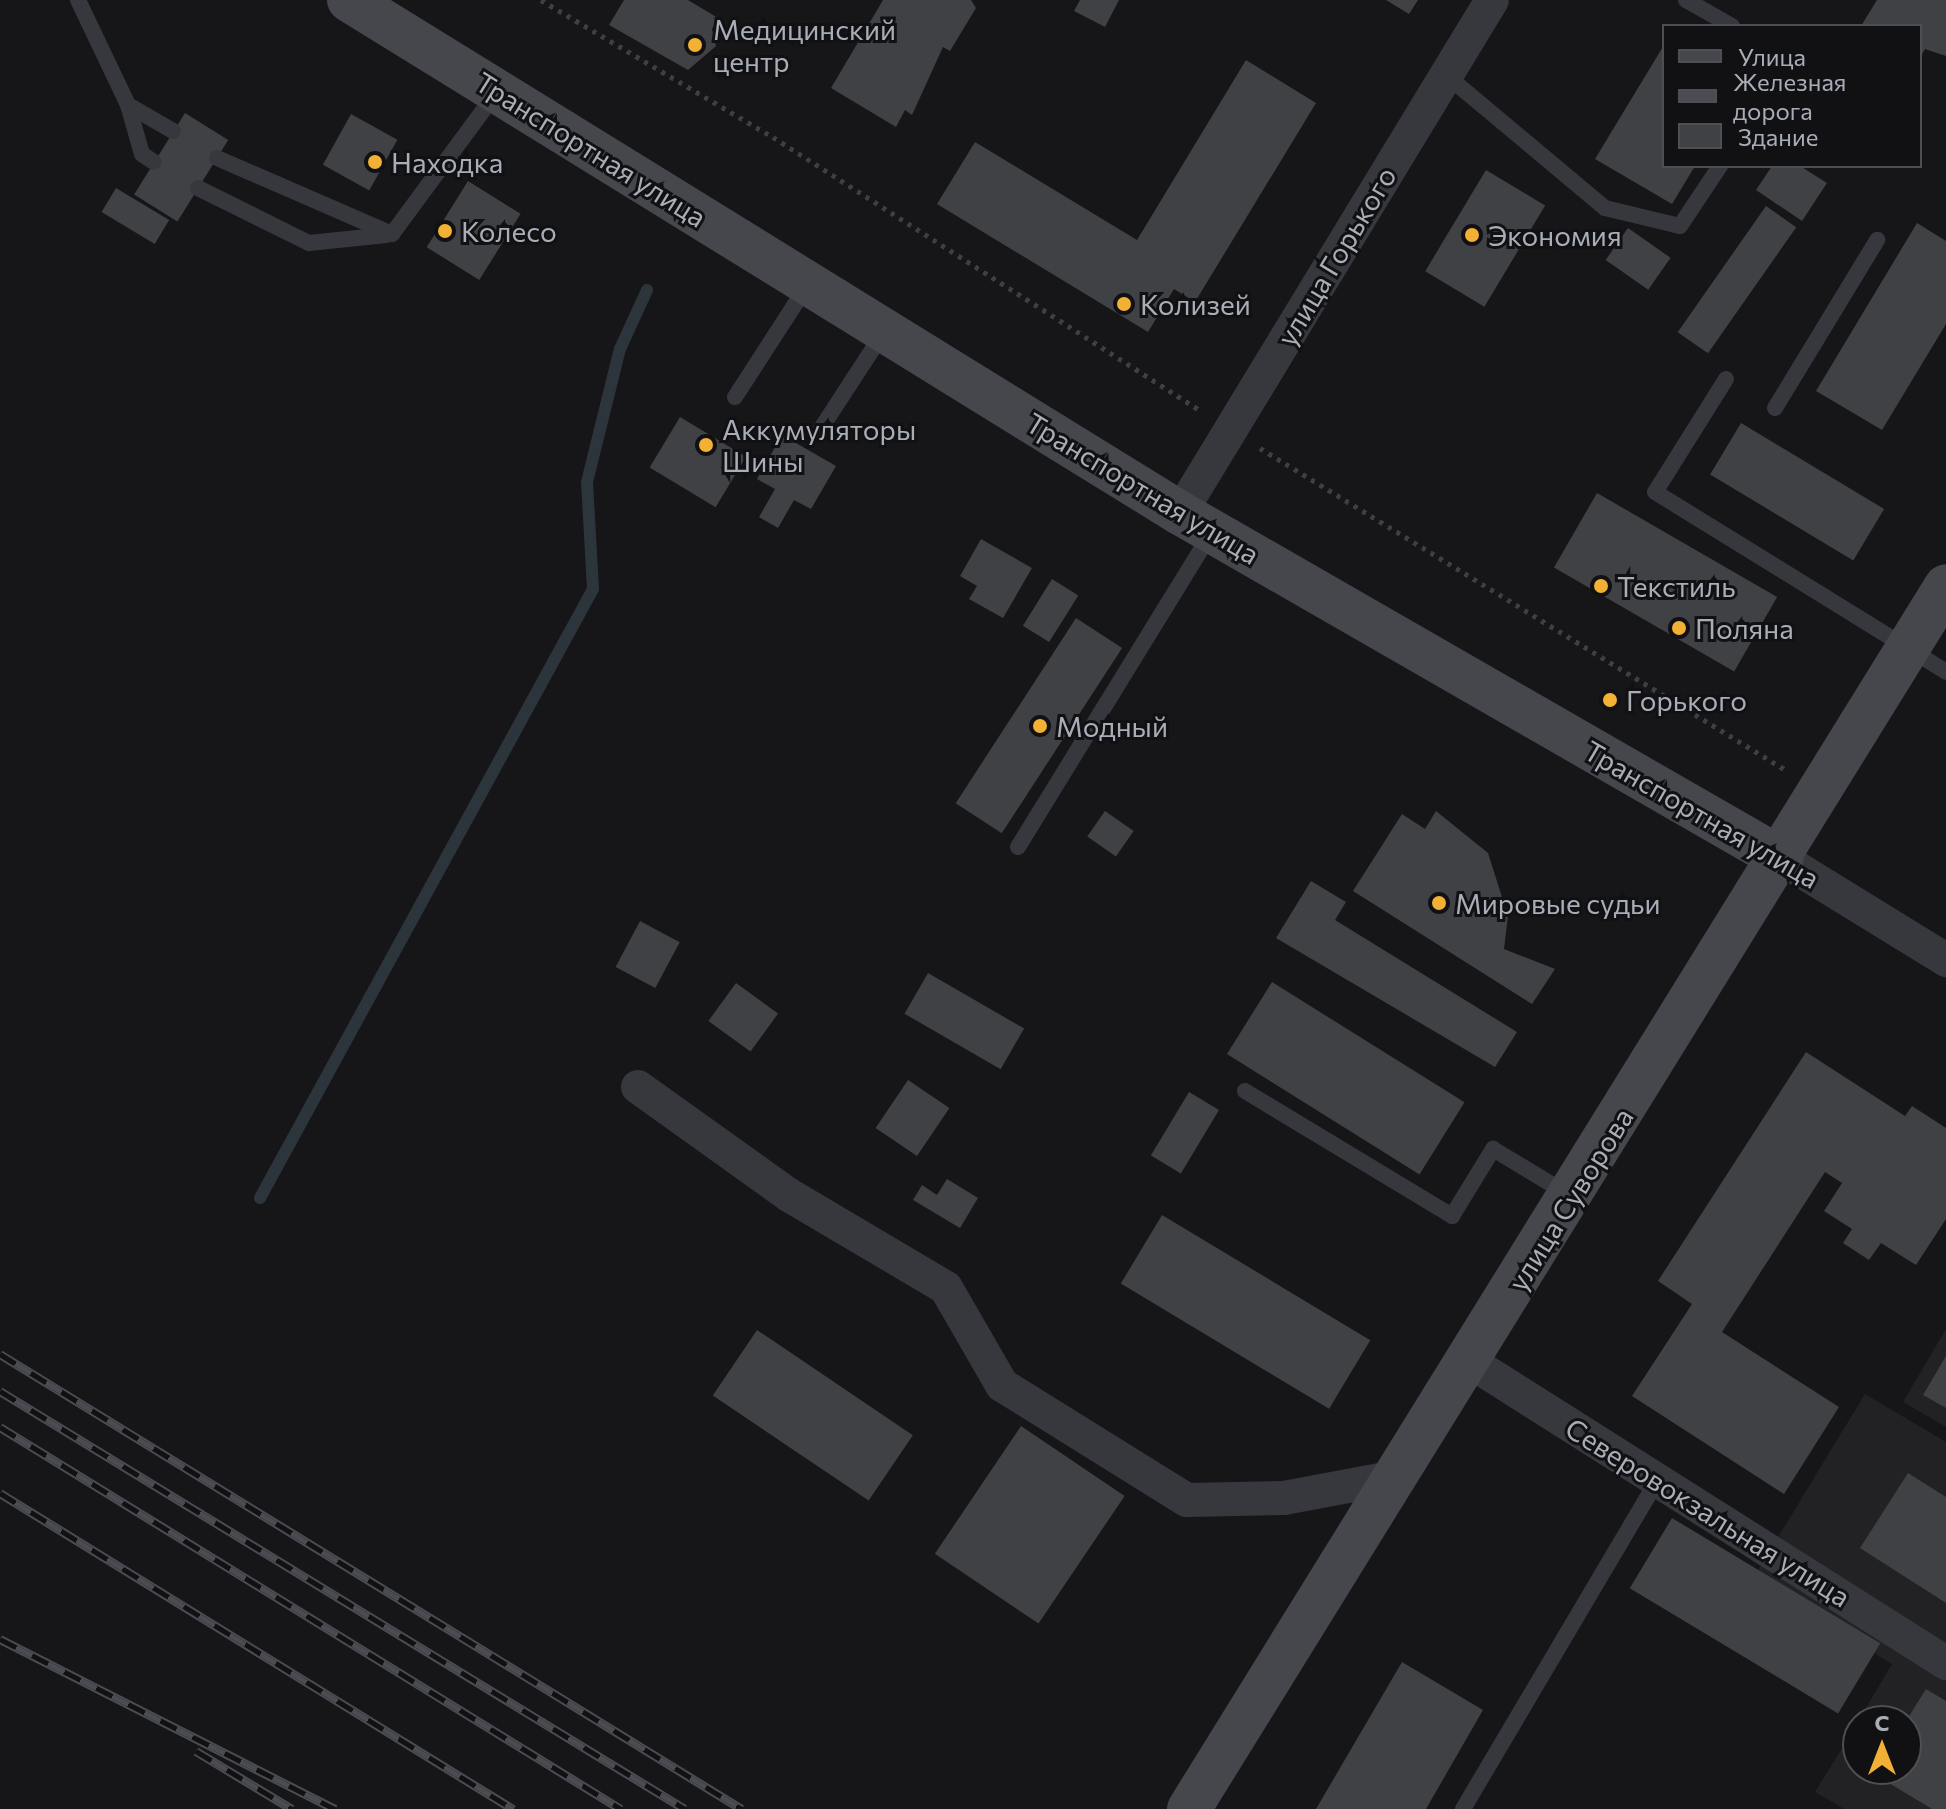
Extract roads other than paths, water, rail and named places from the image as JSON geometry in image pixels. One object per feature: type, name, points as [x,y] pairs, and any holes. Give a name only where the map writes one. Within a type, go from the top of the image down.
[{"type":"street","name":"Транспортная улица","points":[[349,0],[1196,522],[1782,859],[1946,960]]},
{"type":"street","name":"улица Горького","points":[[1196,522],[1231,430],[1492,0]]},
{"type":"street","name":"улица Суворова","points":[[1189,1809],[1782,859],[1946,586]]},
{"type":"street","points":[[638,1087],[789,1195],[946,1288],[1002,1385],[1187,1500],[1284,1498],[1396,1477]]},
{"type":"street","name":"Северовокзальная улица","points":[[1469,1361],[1946,1663]]},
{"type":"lane","points":[[78,0],[128,105],[142,154],[154,162]]},
{"type":"lane","points":[[1686,0],[1728,24]]},
{"type":"lane","points":[[1446,75],[1605,208],[1680,226],[1719,168]]},
{"type":"lane","points":[[198,188],[309,243],[392,234],[497,92]]},
{"type":"lane","points":[[128,105],[173,131]]},
{"type":"lane","points":[[217,158],[392,234]]},
{"type":"lane","points":[[1775,408],[1877,240]]},
{"type":"lane","points":[[735,397],[809,283]]},
{"type":"lane","points":[[820,430],[885,330]]},
{"type":"lane","points":[[1726,379],[1655,492],[1946,672]]},
{"type":"lane","points":[[1018,847],[1196,522]]},
{"type":"lane","points":[[1245,1091],[1452,1216],[1493,1149],[1571,1197]]},
{"type":"lane","points":[[1463,1809],[1658,1479]]},
{"type":"waterway","points":[[260,1198],[593,589],[587,482],[620,349],[647,290]]},
{"type":"railway","points":[[0,1354],[742,1809]]},
{"type":"railway","points":[[0,1391],[685,1809]]},
{"type":"railway","points":[[0,1427],[621,1809]]},
{"type":"railway","points":[[0,1493],[513,1809]]},
{"type":"railway","points":[[0,1639],[335,1809]]},
{"type":"railway","points":[[196,1751],[292,1809]]},
{"type":"place","name":"Медицинский центр","points":[[695,45]]},
{"type":"place","name":"Находка","points":[[375,162]]},
{"type":"place","name":"Колесо","points":[[445,231]]},
{"type":"place","name":"Экономия","points":[[1472,235]]},
{"type":"place","name":"Колизей","points":[[1124,304]]},
{"type":"place","name":"Аккумуляторы Шины","points":[[706,445]]},
{"type":"place","name":"Текстиль","points":[[1601,586]]},
{"type":"place","name":"Поляна","points":[[1679,628]]},
{"type":"place","name":"Горького","points":[[1610,700]]},
{"type":"place","name":"Модный","points":[[1040,726]]},
{"type":"place","name":"Мировые судьи","points":[[1439,903]]}]
